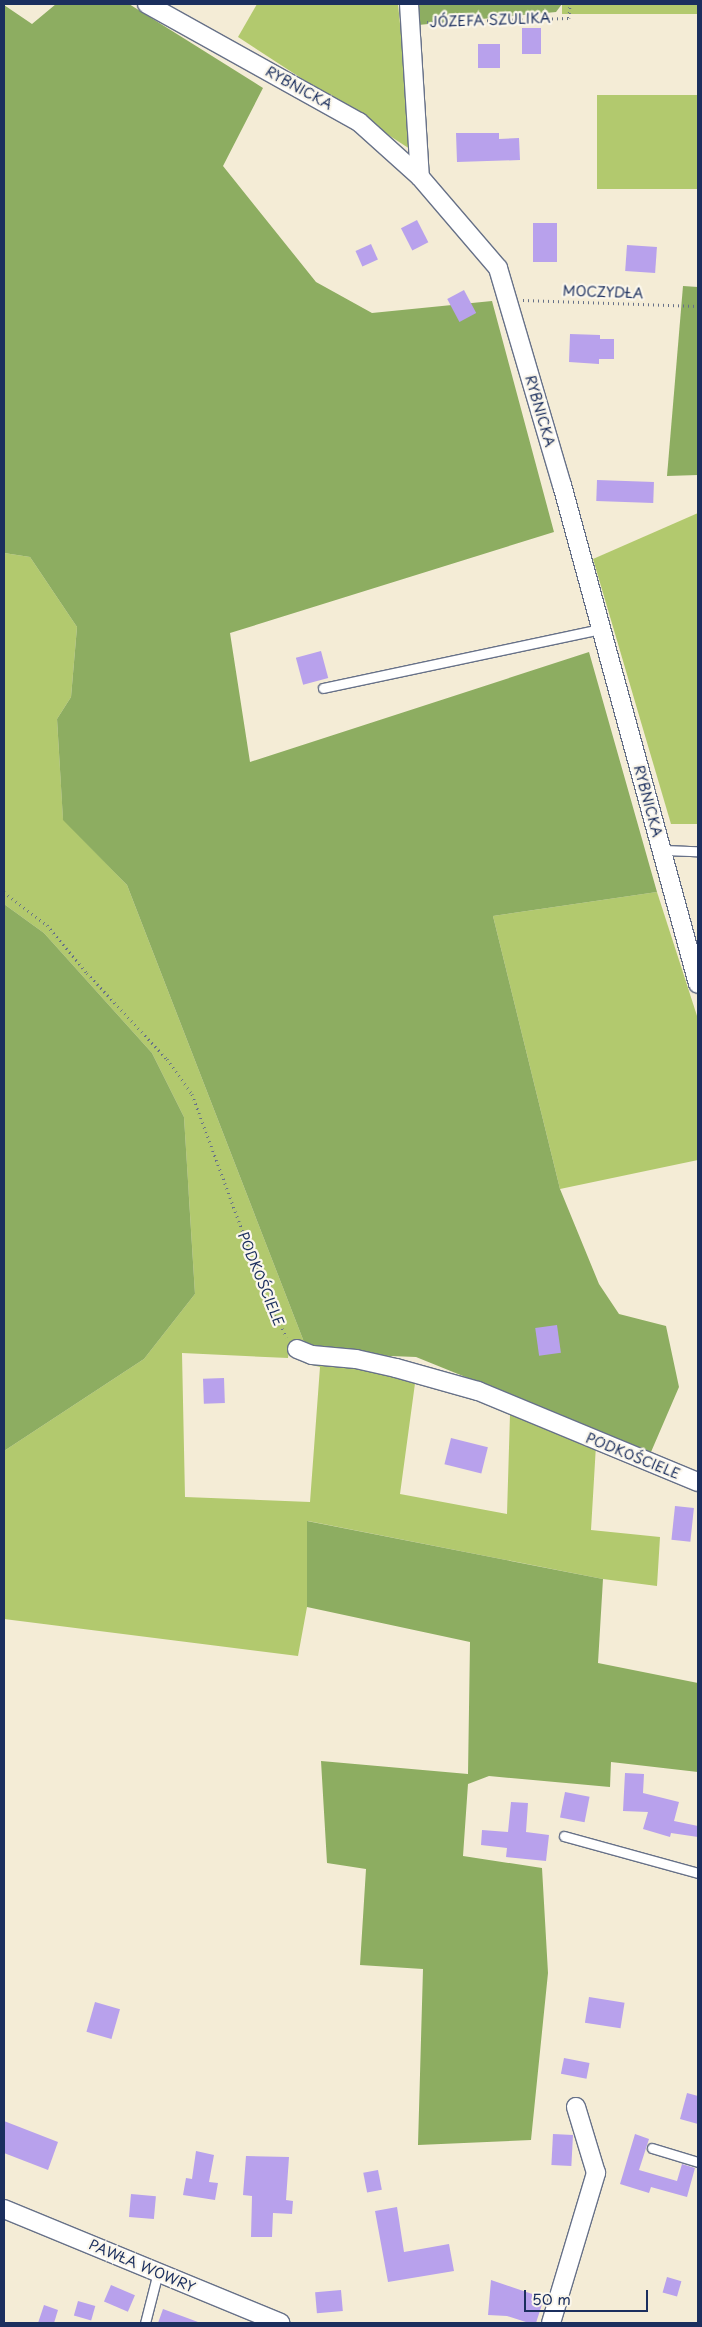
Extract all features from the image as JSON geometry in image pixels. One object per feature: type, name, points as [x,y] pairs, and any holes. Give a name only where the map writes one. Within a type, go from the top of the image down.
[{"type":"street","name":"RYBNICKA","points":[[147,4],[359,122],[420,177],[498,268],[601,630],[698,984]]},
{"type":"street","name":"JÓZEFA SZULIKA","points":[[409,4],[420,177]]},
{"type":"street","name":"PODKOŚCIELE","points":[[297,1349],[312,1355],[356,1359],[396,1368],[478,1391],[698,1482]]},
{"type":"street","points":[[551,2323],[596,2174],[576,2107]]},
{"type":"street","name":"PAWŁA WOWRY","points":[[4,2209],[280,2323]]},
{"type":"lane","points":[[323,688],[601,630]]},
{"type":"lane","points":[[662,850],[698,851]]},
{"type":"lane","points":[[564,1836],[698,1873]]},
{"type":"lane","points":[[652,2148],[698,2162]]},
{"type":"lane","points":[[145,2323],[158,2272]]},
{"type":"path","name":"JÓZEFA SZULIKA","points":[[410,22],[569,18],[570,4]]},
{"type":"path","name":"MOCZYDŁA","points":[[507,299],[698,306]]},
{"type":"path","name":"PODKOŚCIELE","points":[[4,892],[47,925],[87,974],[167,1059],[192,1094],[272,1311],[278,1325],[297,1349]]},
{"type":"green space","points":[[56,4],[129,4],[263,88],[223,166],[316,282],[372,313],[492,301],[554,532],[230,633],[250,762],[589,652],[657,892],[493,916],[560,1189],[599,1284],[619,1314],[666,1326],[679,1387],[651,1452],[416,1357],[340,1354],[304,1342],[127,885],[63,820],[57,719],[71,697],[77,627],[30,557],[4,553],[4,5],[32,24]]},
{"type":"green space","points":[[257,4],[398,4],[413,151],[238,37]]},
{"type":"green space","points":[[416,4],[562,4],[556,12],[418,25]]},
{"type":"green space","points":[[562,4],[698,4],[698,14],[562,14]]},
{"type":"green space","points":[[597,95],[698,95],[698,189],[597,189]]},
{"type":"green space","points":[[683,286],[698,287],[698,475],[667,476]]},
{"type":"green space","points":[[698,513],[698,824],[671,824],[593,559]]},
{"type":"green space","points":[[4,553],[30,557],[77,627],[71,697],[57,719],[63,819],[127,885],[304,1342],[289,1349],[288,1358],[182,1353],[185,1497],[310,1502],[320,1367],[304,1363],[316,1361],[416,1376],[400,1494],[507,1514],[510,1414],[460,1393],[596,1445],[591,1530],[660,1537],[657,1586],[603,1579],[308,1521],[307,1607],[298,1656],[4,1619],[4,1451],[144,1359],[195,1294],[184,1117],[152,1053],[44,933],[4,904]]},
{"type":"green space","points":[[657,892],[698,1019],[698,1160],[560,1189],[493,916]]},
{"type":"green space","points":[[4,904],[44,933],[152,1053],[184,1117],[195,1294],[144,1359],[4,1451]]},
{"type":"green space","points":[[307,1521],[603,1579],[598,1663],[698,1683],[698,1772],[611,1762],[610,1787],[489,1776],[468,1784],[463,1856],[542,1868],[548,1973],[531,2140],[418,2145],[423,1969],[360,1965],[366,1869],[327,1863],[321,1761],[468,1774],[470,1642],[307,1607]]},
{"type":"building","points":[[522,28],[541,28],[541,54],[522,54]]},
{"type":"building","points":[[478,44],[500,44],[500,68],[478,68]]},
{"type":"building","points":[[456,133],[499,133],[499,139],[519,138],[520,160],[457,162]]},
{"type":"building","points":[[417,220],[428,242],[412,250],[401,228]]},
{"type":"building","points":[[533,223],[557,223],[557,262],[533,262]]},
{"type":"building","points":[[371,244],[378,260],[362,266],[355,251]]},
{"type":"building","points":[[627,245],[657,247],[655,273],[625,271]]},
{"type":"building","points":[[464,290],[476,313],[459,322],[447,299]]},
{"type":"building","points":[[570,334],[600,335],[600,339],[614,339],[614,359],[599,359],[599,364],[569,362]]},
{"type":"building","points":[[597,480],[654,482],[653,503],[596,501]]},
{"type":"building","points":[[321,651],[328,678],[303,685],[296,658]]},
{"type":"building","points":[[557,1325],[561,1353],[539,1356],[535,1328]]},
{"type":"building","points":[[224,1378],[225,1403],[204,1404],[203,1379]]},
{"type":"building","points":[[451,1438],[488,1447],[481,1473],[444,1464]]},
{"type":"building","points":[[675,1506],[694,1508],[690,1542],[671,1540]]},
{"type":"building","points":[[625,1773],[644,1774],[643,1793],[679,1802],[674,1821],[698,1826],[698,1837],[671,1833],[670,1837],[643,1829],[648,1812],[623,1811]]},
{"type":"building","points":[[565,1792],[590,1797],[585,1822],[560,1818]]},
{"type":"building","points":[[511,1802],[528,1803],[526,1832],[549,1835],[546,1861],[506,1857],[507,1848],[481,1845],[482,1830],[508,1832]]},
{"type":"building","points":[[589,1997],[625,2003],[620,2028],[585,2023]]},
{"type":"building","points":[[95,2002],[120,2009],[111,2039],[86,2032]]},
{"type":"building","points":[[564,2058],[590,2063],[586,2079],[561,2074]]},
{"type":"building","points":[[687,2093],[698,2096],[698,2124],[680,2119]]},
{"type":"building","points":[[4,2121],[58,2142],[48,2170],[4,2153]]},
{"type":"building","points":[[553,2134],[573,2135],[571,2166],[551,2165]]},
{"type":"building","points":[[635,2134],[649,2139],[639,2170],[677,2181],[682,2164],[695,2168],[687,2197],[651,2187],[649,2193],[620,2184]]},
{"type":"building","points":[[196,2151],[214,2155],[209,2182],[218,2183],[215,2200],[183,2195],[186,2178],[192,2179]]},
{"type":"building","points":[[246,2156],[289,2157],[286,2200],[293,2201],[292,2214],[273,2213],[272,2237],[251,2237],[252,2196],[243,2195]]},
{"type":"building","points":[[378,2170],[382,2190],[367,2192],[363,2173]]},
{"type":"building","points":[[131,2194],[156,2196],[154,2219],[129,2217]]},
{"type":"building","points":[[397,2207],[404,2252],[449,2244],[454,2271],[388,2282],[375,2211]]},
{"type":"building","points":[[667,2277],[681,2281],[677,2297],[663,2292]]},
{"type":"building","points":[[491,2280],[544,2298],[536,2323],[529,2323],[507,2316],[488,2315]]},
{"type":"building","points":[[111,2285],[135,2295],[128,2312],[104,2302]]},
{"type":"building","points":[[341,2290],[343,2311],[317,2313],[315,2292]]},
{"type":"building","points":[[78,2301],[95,2306],[91,2320],[74,2315]]},
{"type":"building","points":[[44,2305],[58,2310],[54,2323],[38,2323]]},
{"type":"building","points":[[163,2309],[198,2322],[198,2323],[158,2323]]}]
